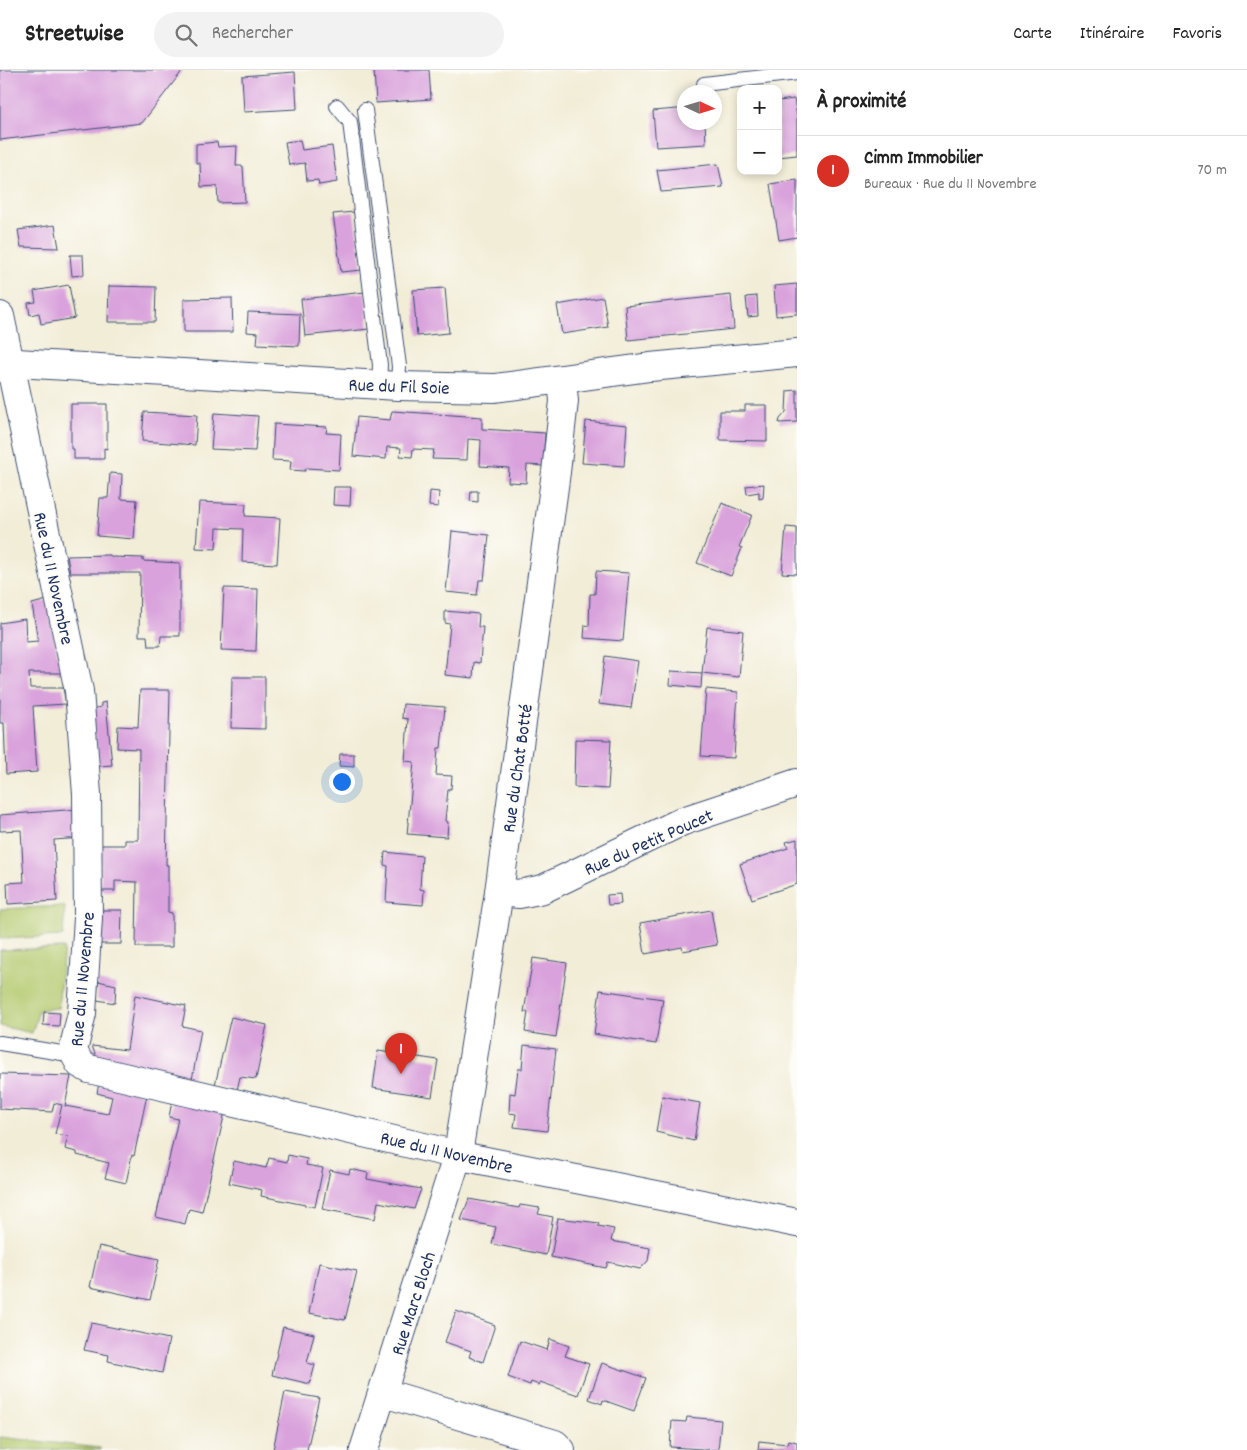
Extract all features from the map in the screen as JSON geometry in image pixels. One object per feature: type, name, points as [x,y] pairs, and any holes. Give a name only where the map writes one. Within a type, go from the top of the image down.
[{"type":"street","name":"Rue du 11 Novembre","points":[[0,316],[5,362],[80,700],[87,794],[88,918],[83,999],[73,1044],[74,1056],[80,1064],[89,1069],[458,1154],[797,1223]]},
{"type":"street","name":"Rue du Fil Soie","points":[[5,362],[389,385],[495,388],[650,368],[797,353]]},
{"type":"street","name":"Rue du Chat Botté","points":[[458,1154],[499,892],[556,472],[564,401],[562,380]]},
{"type":"street","name":"Rue du Petit Poucet","points":[[499,892],[519,894],[543,889],[683,821],[797,782]]},
{"type":"street","name":"Rue Marc Bloch","points":[[364,1450],[384,1393],[458,1154]]},
{"type":"street","points":[[384,1393],[555,1444],[561,1450]]},
{"type":"lane","points":[[704,84],[797,73]]},
{"type":"lane","points":[[337,106],[350,122],[380,364],[389,385]]},
{"type":"lane","points":[[365,110],[398,366],[389,385]]},
{"type":"lane","points":[[0,1043],[74,1056]]},
{"type":"green space","points":[[65,906],[63,936],[0,939],[0,909]]},
{"type":"green space","points":[[64,948],[58,1008],[39,1010],[32,1033],[0,1026],[0,950]]},
{"type":"green space","points":[[0,1437],[100,1448],[100,1450],[0,1450]]},
{"type":"building","points":[[0,70],[183,70],[142,123],[0,140]]},
{"type":"building","points":[[374,70],[429,70],[431,99],[376,103]]},
{"type":"building","points":[[295,72],[297,109],[244,112],[242,76]]},
{"type":"building","points":[[794,99],[797,117],[797,155],[782,157],[782,100]]},
{"type":"building","points":[[677,109],[677,130],[705,130],[706,144],[656,147],[653,111]]},
{"type":"building","points":[[300,140],[302,150],[332,146],[337,182],[319,185],[318,180],[307,181],[305,163],[289,165],[285,142]]},
{"type":"building","points":[[217,142],[218,147],[237,146],[236,166],[243,166],[245,202],[218,203],[217,186],[201,187],[200,163],[196,163],[196,144]]},
{"type":"building","points":[[718,164],[723,187],[661,192],[657,170]]},
{"type":"building","points":[[797,180],[797,237],[779,240],[770,184]]},
{"type":"building","points":[[354,212],[362,270],[341,272],[333,214]]},
{"type":"building","points":[[55,225],[59,248],[21,247],[18,230]]},
{"type":"building","points":[[70,255],[83,255],[84,275],[72,276]]},
{"type":"building","points":[[797,284],[797,314],[776,316],[774,286]]},
{"type":"building","points":[[69,285],[75,318],[41,324],[39,313],[30,315],[28,303],[36,302],[34,291]]},
{"type":"building","points":[[109,286],[156,287],[155,322],[108,322]]},
{"type":"building","points":[[445,288],[449,333],[417,336],[413,290]]},
{"type":"building","points":[[365,292],[369,329],[305,336],[301,299]]},
{"type":"building","points":[[731,295],[734,329],[628,340],[625,306]]},
{"type":"building","points":[[757,296],[758,316],[748,317],[746,297]]},
{"type":"building","points":[[603,297],[608,327],[562,334],[557,305]]},
{"type":"building","points":[[232,298],[233,332],[184,332],[184,299]]},
{"type":"building","points":[[248,312],[300,314],[299,346],[257,344],[258,333],[247,332]]},
{"type":"building","points":[[797,390],[797,422],[779,423],[786,412],[787,391]]},
{"type":"building","points":[[71,404],[107,404],[107,449],[104,448],[104,459],[74,459],[74,449],[71,449]]},
{"type":"building","points":[[745,405],[767,405],[767,441],[720,440],[720,411],[745,411]]},
{"type":"building","points":[[392,411],[482,417],[482,429],[545,433],[543,466],[527,465],[526,483],[508,482],[509,468],[480,466],[481,440],[468,439],[467,460],[432,459],[434,450],[413,449],[412,457],[400,456],[401,448],[387,447],[386,459],[353,456],[357,417],[390,420]]},
{"type":"building","points":[[144,412],[197,415],[195,445],[142,441]]},
{"type":"building","points":[[214,413],[258,416],[255,451],[211,449]]},
{"type":"building","points":[[586,421],[627,425],[624,466],[582,463]]},
{"type":"building","points":[[274,424],[327,427],[326,433],[341,434],[339,470],[306,468],[305,471],[290,470],[291,461],[272,460]]},
{"type":"building","points":[[110,473],[122,474],[121,499],[137,500],[134,539],[97,536],[100,498],[108,498]]},
{"type":"building","points":[[764,484],[763,498],[759,499],[759,492],[747,494],[746,486]]},
{"type":"building","points":[[334,487],[351,487],[350,506],[333,505]]},
{"type":"building","points":[[430,491],[439,492],[438,507],[429,506]]},
{"type":"building","points":[[471,491],[478,491],[478,502],[470,501]]},
{"type":"building","points":[[199,502],[246,504],[245,516],[280,518],[277,564],[242,562],[243,529],[217,528],[216,549],[196,548]]},
{"type":"building","points":[[722,503],[752,515],[739,547],[742,548],[731,576],[697,563]]},
{"type":"building","points":[[786,527],[797,528],[797,574],[782,573]]},
{"type":"building","points":[[452,531],[489,535],[484,580],[479,580],[477,595],[446,592]]},
{"type":"building","points":[[110,555],[112,557],[143,558],[143,561],[180,563],[180,636],[161,636],[160,646],[148,646],[147,636],[139,636],[140,573],[70,573],[67,556]]},
{"type":"building","points":[[596,571],[629,573],[623,641],[584,638],[585,625],[589,626],[590,594],[595,594]]},
{"type":"building","points":[[224,588],[258,589],[256,651],[221,650]]},
{"type":"building","points":[[47,600],[61,673],[29,673],[30,688],[63,688],[66,704],[33,706],[37,772],[6,774],[4,723],[0,723],[0,623],[25,619],[26,642],[38,641],[32,604]]},
{"type":"building","points":[[445,611],[479,614],[478,627],[483,627],[480,663],[474,662],[473,678],[445,675],[450,624],[445,623]]},
{"type":"building","points":[[707,627],[743,631],[739,677],[702,673]]},
{"type":"building","points":[[605,656],[638,661],[631,708],[599,704]]},
{"type":"building","points":[[671,671],[702,673],[701,688],[670,685]]},
{"type":"building","points":[[232,677],[265,677],[265,729],[231,728]]},
{"type":"building","points":[[706,689],[738,692],[734,758],[701,756]]},
{"type":"building","points":[[140,690],[170,690],[166,865],[168,865],[168,912],[172,913],[172,947],[136,947],[137,882],[115,881],[115,891],[101,891],[101,845],[125,845],[125,840],[138,840],[139,749],[117,748],[118,726],[138,727]]},
{"type":"building","points":[[106,702],[112,765],[99,766],[92,709],[101,707],[101,703]]},
{"type":"building","points":[[403,704],[445,707],[441,748],[438,748],[436,775],[452,776],[451,789],[448,789],[445,821],[448,822],[447,837],[407,834],[414,762],[405,761],[408,719],[402,718]]},
{"type":"building","points":[[575,739],[611,740],[608,789],[574,787]]},
{"type":"building","points":[[340,754],[354,754],[354,767],[339,766]]},
{"type":"building","points":[[79,809],[81,838],[54,840],[57,901],[8,904],[7,883],[24,882],[21,830],[0,831],[0,815]]},
{"type":"building","points":[[797,839],[797,884],[752,899],[740,864],[788,848],[786,842]]},
{"type":"building","points":[[385,852],[422,856],[420,889],[424,890],[423,905],[386,902],[388,866],[384,865]]},
{"type":"building","points":[[620,894],[621,904],[608,905],[607,895]]},
{"type":"building","points":[[100,910],[122,910],[121,944],[99,944]]},
{"type":"building","points":[[711,910],[717,945],[683,951],[682,947],[645,954],[640,923]]},
{"type":"building","points":[[533,958],[567,963],[556,1037],[525,1032],[528,1012],[524,1012]]},
{"type":"building","points":[[98,981],[116,985],[115,1003],[97,1000]]},
{"type":"building","points":[[600,990],[663,999],[656,1044],[594,1034]]},
{"type":"building","points":[[135,995],[186,1006],[182,1026],[201,1030],[192,1080],[152,1071],[152,1069],[105,1061],[96,1056],[92,1046],[127,1050]]},
{"type":"building","points":[[44,1012],[60,1013],[59,1026],[43,1025]]},
{"type":"building","points":[[231,1017],[267,1025],[256,1079],[240,1077],[237,1090],[215,1085]]},
{"type":"building","points":[[524,1045],[556,1049],[547,1131],[514,1127],[516,1114],[509,1113],[510,1093],[515,1094],[518,1069],[522,1069]]},
{"type":"building","points":[[378,1051],[438,1060],[432,1097],[373,1088]]},
{"type":"building","points":[[0,1074],[71,1076],[65,1106],[108,1114],[112,1097],[97,1093],[99,1083],[147,1095],[134,1156],[132,1155],[126,1183],[105,1178],[109,1163],[77,1155],[77,1152],[65,1149],[68,1136],[55,1134],[62,1105],[54,1103],[52,1112],[0,1109]]},
{"type":"building","points":[[662,1096],[700,1103],[694,1141],[656,1132]]},
{"type":"building","points":[[172,1101],[225,1112],[202,1212],[189,1209],[185,1224],[156,1217],[178,1119],[169,1117]]},
{"type":"building","points":[[288,1155],[307,1159],[306,1165],[323,1168],[315,1207],[261,1196],[262,1190],[229,1183],[234,1161],[266,1168],[269,1158],[287,1162]]},
{"type":"building","points":[[350,1169],[368,1173],[367,1179],[421,1189],[414,1209],[378,1202],[375,1219],[322,1209],[330,1170],[349,1174]]},
{"type":"building","points":[[469,1199],[519,1208],[520,1205],[540,1208],[538,1214],[553,1217],[546,1255],[492,1244],[496,1227],[461,1220]]},
{"type":"building","points":[[558,1218],[599,1223],[598,1226],[614,1229],[611,1241],[650,1248],[648,1261],[640,1269],[608,1262],[606,1268],[551,1257]]},
{"type":"building","points":[[99,1246],[159,1259],[150,1300],[90,1287]]},
{"type":"building","points":[[319,1263],[357,1271],[345,1320],[309,1313]]},
{"type":"building","points":[[456,1311],[495,1325],[483,1362],[469,1357],[471,1351],[445,1342]]},
{"type":"building","points":[[91,1323],[169,1339],[162,1373],[108,1361],[109,1355],[84,1350]]},
{"type":"building","points":[[283,1327],[314,1334],[307,1363],[315,1365],[310,1384],[272,1375]]},
{"type":"building","points":[[550,1339],[569,1346],[565,1356],[589,1364],[578,1395],[540,1382],[539,1385],[531,1382],[530,1385],[508,1377],[520,1341],[547,1350]]},
{"type":"building","points":[[602,1363],[646,1378],[634,1411],[603,1400],[602,1404],[589,1399]]},
{"type":"building","points":[[285,1392],[319,1398],[307,1450],[273,1450]]},
{"type":"building","points":[[687,1417],[721,1420],[718,1450],[670,1447],[672,1421],[686,1422]]},
{"type":"building","points":[[788,1440],[797,1442],[797,1450],[758,1450],[759,1441],[787,1444]]},
{"type":"place","name":"Cimm Immobilier","points":[[401,1074]]}]
